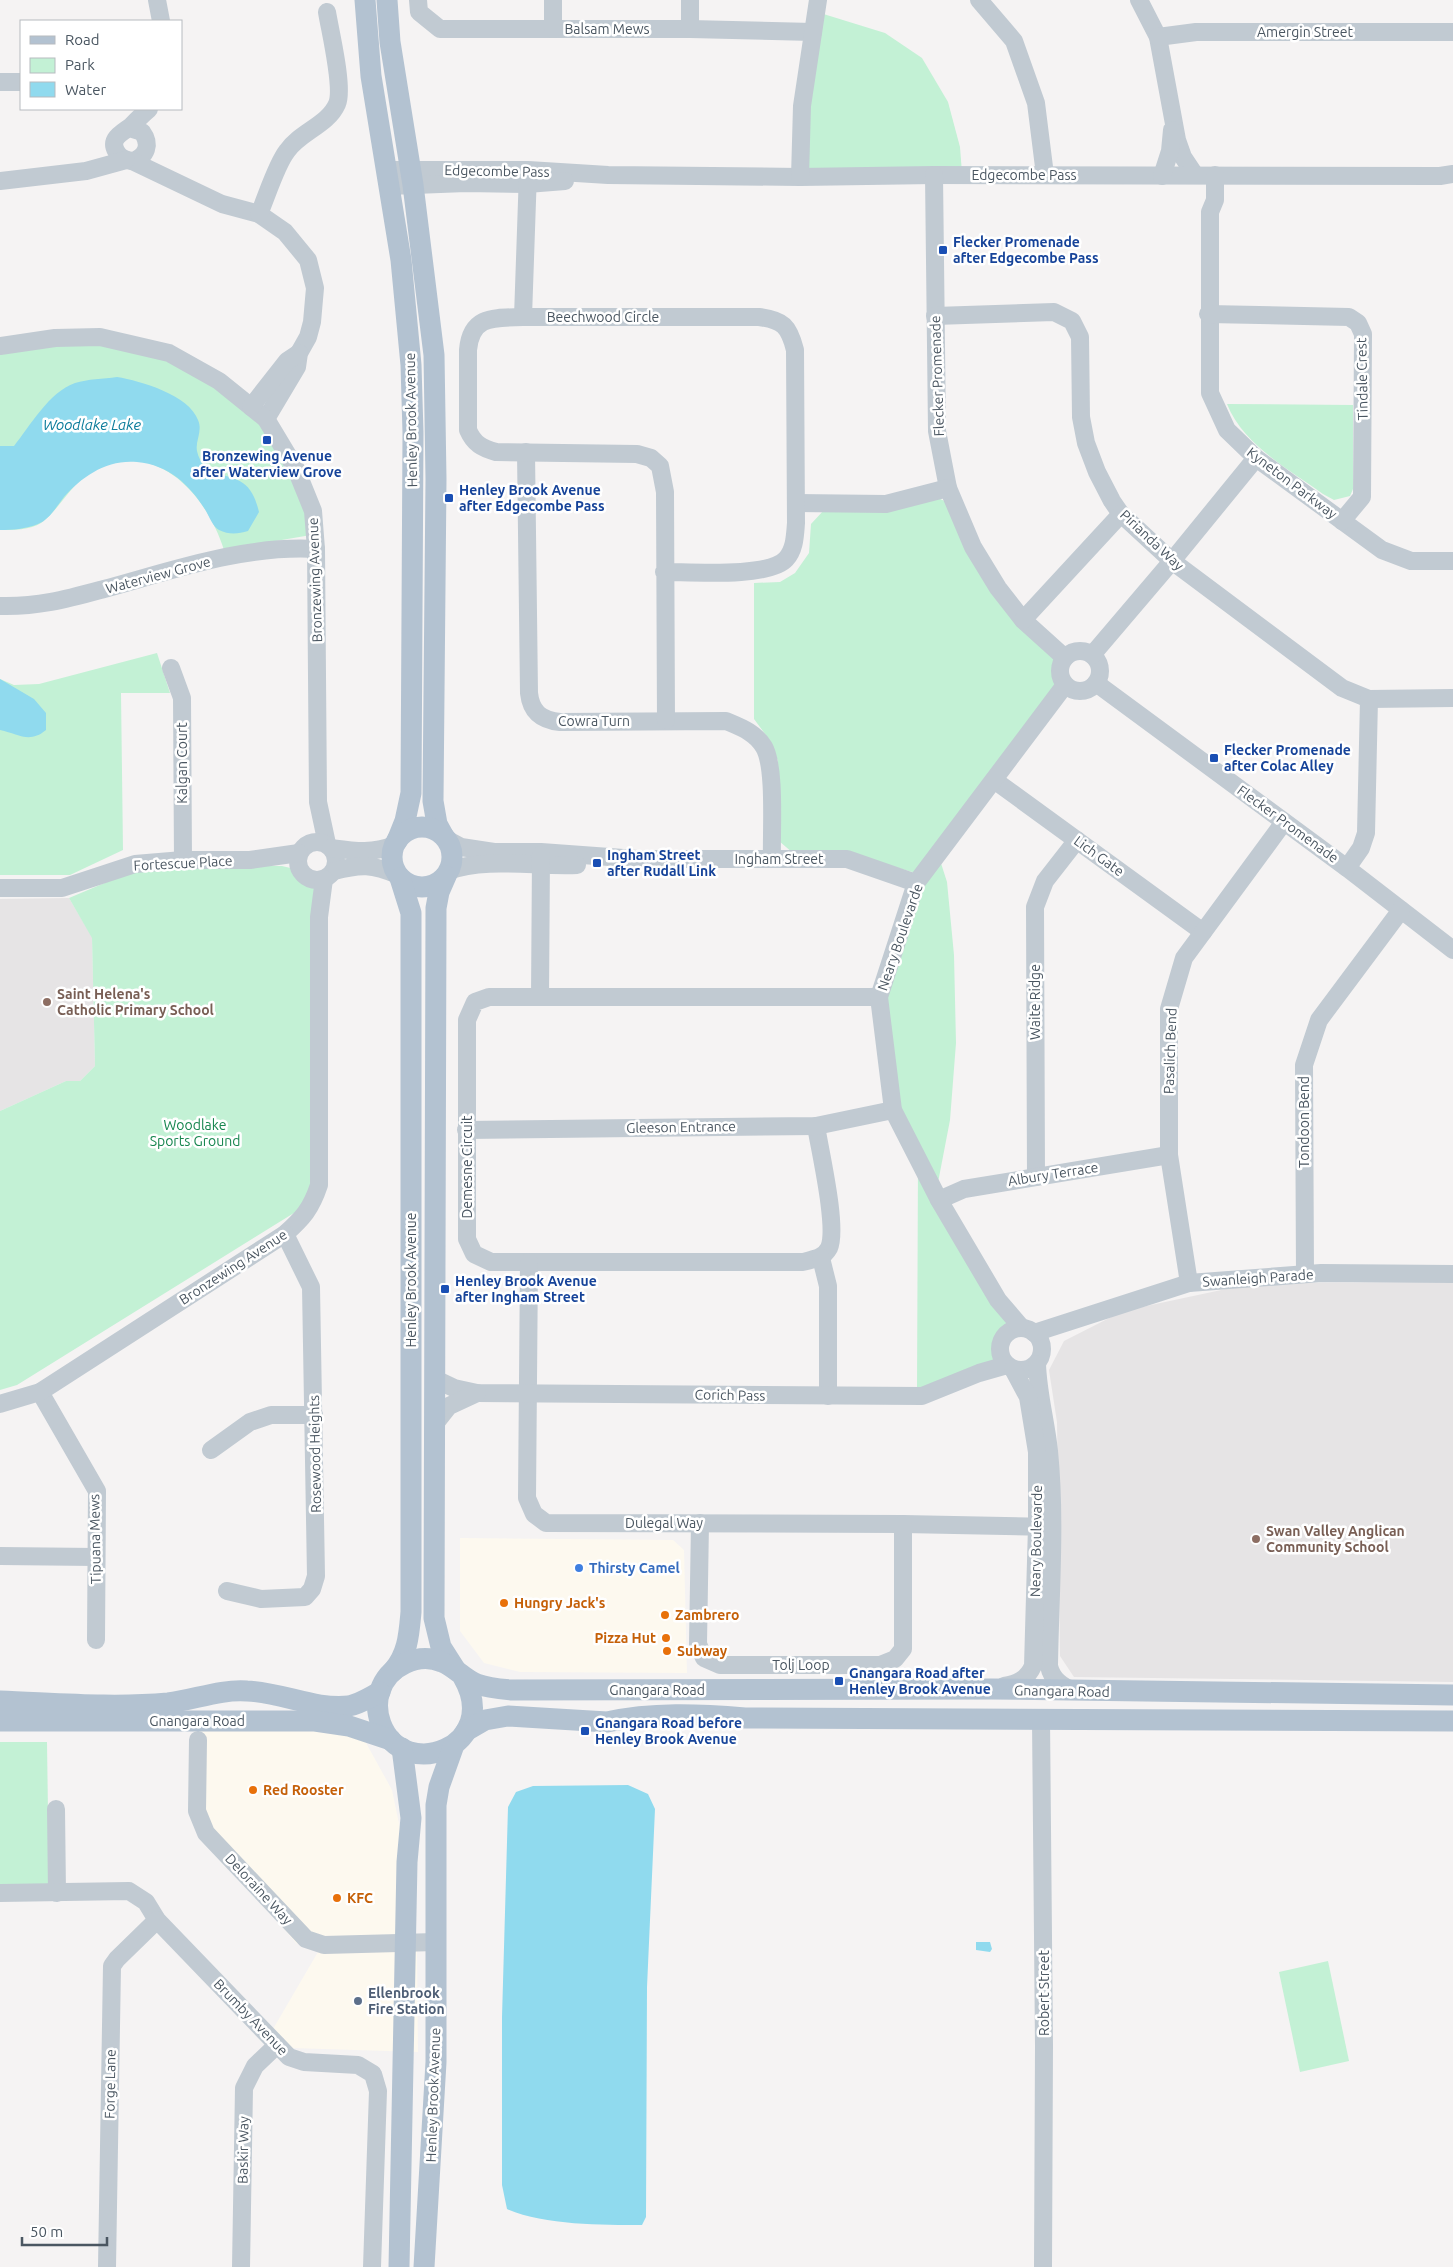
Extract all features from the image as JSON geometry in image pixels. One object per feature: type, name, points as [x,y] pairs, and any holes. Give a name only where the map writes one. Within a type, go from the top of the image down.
[{"type":"main road","name":"Henley Brook Avenue","points":[[365,0],[371,76],[406,300],[411,365],[413,433],[411,793],[405,821],[396,843]]},
{"type":"main road","name":"Henley Brook Avenue","points":[[387,0],[390,42],[411,178],[434,355],[436,479],[433,801],[437,824],[444,837]]},
{"type":"main road","points":[[418,827],[436,830],[444,837],[452,854],[447,873],[438,882],[428,886],[418,887],[408,884],[399,876],[392,859],[396,843],[410,830],[418,827]]},
{"type":"main road","name":"Henley Brook Avenue","points":[[447,873],[439,892],[436,908],[435,1627],[441,1647],[459,1673]]},
{"type":"main road","name":"Henley Brook Avenue","points":[[384,1684],[399,1664],[405,1652],[411,1612],[411,913],[399,876]]},
{"type":"main road","points":[[420,1660],[442,1662],[459,1673],[470,1689],[473,1703],[472,1718],[460,1738],[442,1751],[428,1754],[414,1753],[396,1744],[383,1730],[377,1704],[384,1684],[398,1667],[420,1660]]},
{"type":"main road","name":"Gnangara Road","points":[[459,1673],[476,1684],[511,1690],[991,1689],[1453,1695]]},
{"type":"main road","name":"Gnangara Road","points":[[0,1701],[62,1704],[168,1703],[227,1692],[247,1691],[331,1706],[348,1706],[358,1704],[384,1684]]},
{"type":"main road","name":"Gnangara Road","points":[[460,1738],[485,1720],[508,1716],[607,1722],[621,1719],[692,1714],[745,1718],[1453,1721]]},
{"type":"main road","name":"Gnangara Road","points":[[0,1721],[315,1721],[349,1726],[396,1744]]},
{"type":"main road","name":"Henley Brook Avenue","points":[[424,2267],[436,2062],[436,1805],[439,1787],[460,1738]]},
{"type":"main road","points":[[396,1744],[407,1778],[411,1818],[407,1862],[407,1943],[399,2267]]},
{"type":"street","points":[[157,0],[161,20]]},
{"type":"street","name":"Balsam Mews","points":[[418,0],[419,12],[440,29],[690,29],[814,32]]},
{"type":"street","points":[[554,0],[554,29]]},
{"type":"street","points":[[690,0],[690,29]]},
{"type":"street","points":[[800,177],[802,106],[818,0]]},
{"type":"street","points":[[979,0],[1014,41],[1036,103],[1045,175]]},
{"type":"street","points":[[1139,0],[1158,37],[1174,122],[1183,157],[1204,176]]},
{"type":"street","points":[[259,214],[286,152],[296,140],[331,114],[338,102],[338,76],[327,12]]},
{"type":"street","name":"Amergin Street","points":[[1158,37],[1196,32],[1453,32]]},
{"type":"street","points":[[0,82],[20,82]]},
{"type":"street","points":[[86,171],[114,144],[118,134],[129,128],[150,110]]},
{"type":"street","points":[[0,181],[86,171],[142,156],[147,142],[151,110]]},
{"type":"street","points":[[1162,176],[1170,150],[1174,122]]},
{"type":"street","points":[[129,128],[142,132],[168,176]]},
{"type":"street","points":[[114,144],[120,157],[168,176],[222,204],[259,214],[285,232],[308,260],[315,288],[312,322],[308,337],[299,353],[297,366],[266,419]]},
{"type":"street","name":"Edgecombe Pass","points":[[388,178],[608,175],[800,177],[934,175],[1449,176]]},
{"type":"street","name":"Flecker Promenade","points":[[934,175],[937,431],[948,488],[973,547],[998,588],[1023,620],[1064,657]]},
{"type":"street","name":"Kyneton Parkway","points":[[1204,176],[1215,200],[1210,212],[1208,314],[1210,393],[1227,430],[1256,458],[1382,550],[1411,561],[1453,561]]},
{"type":"street","points":[[523,317],[527,177]]},
{"type":"street","name":"Pirianda Way","points":[[935,316],[1054,312],[1072,321],[1080,337],[1081,417],[1086,443],[1097,472],[1121,514],[1172,562],[1342,688],[1369,698],[1453,698]]},
{"type":"street","name":"Tindale Crest","points":[[1208,314],[1348,317],[1358,323],[1363,334],[1362,497],[1342,521]]},
{"type":"street","name":"Beechwood Circle","points":[[664,572],[762,570],[785,560],[792,551],[795,539],[796,503],[795,350],[792,337],[782,323],[770,318],[523,317],[493,318],[482,322],[474,328],[469,338],[468,430],[472,440],[482,448],[496,452],[616,452],[637,454],[651,458],[660,466],[665,492],[664,572],[666,720]]},
{"type":"street","name":"Bronzewing Avenue","points":[[0,346],[55,338],[100,337],[169,352],[220,381],[266,419],[296,469],[313,511],[316,549],[318,802],[329,846]]},
{"type":"street","points":[[251,407],[287,361],[299,353]]},
{"type":"street","name":"Cowra Turn","points":[[526,452],[529,693],[536,713],[550,721],[726,721],[748,730],[764,747],[770,766],[772,859]]},
{"type":"street","points":[[1092,655],[1172,562],[1256,458]]},
{"type":"street","points":[[796,503],[886,504],[948,488]]},
{"type":"street","points":[[1023,620],[1121,514]]},
{"type":"street","name":"Waterview Grove","points":[[0,606],[29,607],[52,603],[177,569],[260,550],[316,549]]},
{"type":"street","points":[[1081,650],[1092,655],[1099,665],[1099,678],[1096,683],[1084,691],[1071,689],[1065,685],[1059,674],[1064,657],[1069,653],[1081,650]]},
{"type":"street","name":"Kalgan Court","points":[[171,668],[182,698],[183,860]]},
{"type":"street","name":"Flecker Promenade","points":[[1096,683],[1347,868],[1453,950]]},
{"type":"street","name":"Neary Boulevarde","points":[[1028,1330],[998,1300],[940,1200],[893,1110],[879,997],[916,883],[1065,685]]},
{"type":"street","points":[[1347,868],[1361,848],[1366,833],[1369,698]]},
{"type":"street","name":"Lich Gate","points":[[994,780],[1204,932]]},
{"type":"street","name":"Bronzewing Avenue","points":[[301,855],[318,802]]},
{"type":"street","name":"Pasalich Bend","points":[[1189,1283],[1168,1155],[1169,1009],[1184,958],[1284,822]]},
{"type":"street","name":"Ingham Street","points":[[444,837],[461,847],[540,859]]},
{"type":"street","name":"Waite Ridge","points":[[1036,1177],[1034,907],[1045,881],[1077,840]]},
{"type":"street","points":[[396,843],[380,851],[366,852],[329,846],[320,842],[301,855],[306,877],[323,877],[364,865],[374,866],[399,876]]},
{"type":"street","points":[[323,877],[336,859],[329,846]]},
{"type":"street","name":"Fortescue Place","points":[[0,888],[62,888],[135,864],[183,860],[250,860],[301,855]]},
{"type":"street","points":[[540,859],[540,997]]},
{"type":"street","name":"Ingham Street","points":[[447,873],[469,866],[540,859],[847,859],[916,883]]},
{"type":"street","name":"Bronzewing Avenue","points":[[0,1404],[40,1392],[285,1234],[304,1216],[314,1201],[319,1186],[319,917],[323,877]]},
{"type":"street","name":"Tondoon Bend","points":[[1304,1274],[1304,1065],[1319,1020],[1401,910]]},
{"type":"street","name":"Demesne Circuit","points":[[821,1258],[803,1262],[491,1262],[474,1254],[467,1239],[467,1020],[475,1002],[482,998],[879,997]]},
{"type":"street","name":"Gleeson Entrance","points":[[466,1130],[816,1126],[893,1110]]},
{"type":"street","points":[[816,1126],[832,1224],[829,1247],[821,1258],[828,1286],[828,1396]]},
{"type":"street","name":"Albury Terrace","points":[[940,1200],[964,1189],[1168,1155]]},
{"type":"street","name":"Rosewood Heights","points":[[227,1591],[261,1599],[305,1597],[312,1589],[316,1576],[312,1287],[285,1234]]},
{"type":"street","name":"Dulegal Way","points":[[529,1262],[527,1498],[534,1514],[546,1523],[1044,1526]]},
{"type":"street","name":"Swanleigh Parade","points":[[1028,1330],[1070,1322],[1189,1283],[1304,1274],[1453,1274]]},
{"type":"street","name":"Neary Boulevarde","points":[[998,1300],[1006,1356],[1028,1397],[1037,1452],[1044,1526],[1050,1674],[1056,1682],[1076,1691]]},
{"type":"street","name":"Swanleigh Parade","points":[[1040,1358],[1070,1322]]},
{"type":"street","points":[[1028,1330],[1041,1342],[1040,1358],[1026,1370],[1006,1356],[1011,1331],[1028,1330]]},
{"type":"street","name":"Corich Pass","points":[[435,1379],[454,1388],[477,1393],[922,1396],[979,1373],[1006,1356]]},
{"type":"street","name":"Neary Boulevarde","points":[[991,1689],[1014,1684],[1024,1679],[1029,1675],[1033,1666],[1049,1451],[1038,1393],[1040,1358]]},
{"type":"street","name":"Tipuana Mews","points":[[40,1392],[97,1491],[96,1640]]},
{"type":"street","name":"Corich Pass","points":[[434,1425],[449,1406],[477,1393]]},
{"type":"street","points":[[210,1450],[250,1422],[270,1415],[314,1414]]},
{"type":"street","name":"Tolj Loop","points":[[700,1523],[698,1644],[704,1658],[720,1665],[880,1665],[896,1658],[903,1649],[903,1524]]},
{"type":"street","points":[[0,1556],[96,1557]]},
{"type":"street","name":"Robert Street","points":[[1041,1719],[1044,2036],[1043,2267]]},
{"type":"street","name":"Deloraine Way","points":[[198,1740],[198,1811],[206,1833],[306,1939],[324,1945],[436,1942]]},
{"type":"street","points":[[56,1809],[57,1892]]},
{"type":"street","name":"Brumby Avenue","points":[[0,1893],[129,1891],[146,1902],[157,1920],[289,2057],[304,2062],[358,2065],[373,2074],[378,2091],[372,2267]]},
{"type":"street","name":"Forge Lane","points":[[107,2267],[112,1966],[157,1920]]},
{"type":"street","name":"Baskir Way","points":[[241,2267],[244,2088],[255,2066],[278,2045]]},
{"type":"shaded area","name":"Saint Helena's Catholic Primary School","points":[[69,898],[92,937],[95,1066],[80,1081],[66,1081],[0,1111],[0,899]]},
{"type":"shaded area","name":"Swan Valley Anglican Community School","points":[[1453,1282],[1453,1682],[1074,1677],[1060,1656],[1057,1422],[1049,1370],[1064,1341],[1123,1311],[1254,1283]]},
{"type":"shaded area","points":[[460,1538],[673,1540],[684,1550],[687,1673],[520,1672],[484,1663],[460,1631]]},
{"type":"shaded area","points":[[194,1721],[337,1730],[365,1741],[392,1790],[407,1862],[417,1950],[418,2052],[292,2048],[273,2029],[318,1952],[296,1943],[193,1821]]},
{"type":"green space","points":[[817,12],[885,33],[922,58],[948,102],[960,147],[962,173],[799,173]]},
{"type":"green space","points":[[107,343],[163,355],[231,393],[272,437],[301,489],[311,535],[224,550],[216,528],[190,490],[173,475],[154,465],[134,461],[111,463],[88,474],[75,485],[53,512],[41,523],[21,529],[0,530],[0,354],[43,347]]},
{"type":"green space","points":[[1227,404],[1353,405],[1353,489],[1350,496],[1334,500],[1268,455],[1244,432],[1234,419]]},
{"type":"green space","points":[[938,498],[949,503],[1053,654],[1059,683],[919,874],[848,853],[793,853],[779,841],[778,761],[768,738],[754,719],[754,583],[780,582],[795,573],[809,553],[811,524],[824,510]]},
{"type":"green space","points":[[157,653],[170,693],[121,693],[123,850],[70,875],[0,875],[0,679],[14,685],[39,684]]},
{"type":"green space","points":[[939,857],[947,882],[954,955],[956,1043],[950,1120],[936,1193],[995,1286],[1011,1331],[1004,1343],[1004,1357],[917,1391],[918,1161],[886,1068],[886,997],[921,883]]},
{"type":"green space","name":"Woodlake Sports Ground","points":[[181,865],[282,866],[303,871],[315,882],[315,1177],[302,1208],[17,1385],[0,1390],[0,1111],[66,1081],[80,1081],[95,1066],[92,938],[69,898],[140,868]]},
{"type":"green space","points":[[0,1742],[47,1742],[49,1884],[0,1884]]},
{"type":"green space","points":[[1328,1961],[1349,2061],[1300,2072],[1279,1972]]},
{"type":"water","name":"Woodlake Lake","points":[[117,377],[139,382],[175,396],[193,411],[199,424],[197,451],[205,469],[240,481],[251,491],[259,512],[248,531],[233,534],[217,529],[200,502],[186,485],[159,467],[137,462],[116,463],[96,470],[71,489],[42,522],[24,528],[0,530],[0,446],[14,446],[48,402],[66,387],[90,380]]},
{"type":"water","points":[[0,679],[34,699],[46,713],[46,730],[34,736],[24,737],[0,730]]},
{"type":"water","points":[[628,1785],[648,1794],[655,1809],[647,1987],[646,2217],[642,2225],[573,2223],[538,2218],[507,2209],[502,2185],[502,2017],[508,1807],[516,1792],[533,1786]]},
{"type":"water","points":[[976,1942],[990,1942],[992,1949],[990,1952],[976,1950]]},
{"type":"place","name":"Flecker Promenade after Edgecombe Pass","points":[[943,250]]},
{"type":"place","name":"Bronzewing Avenue after Waterview Grove","points":[[267,440]]},
{"type":"place","name":"Henley Brook Avenue after Edgecombe Pass","points":[[449,498]]},
{"type":"place","name":"Flecker Promenade after Colac Alley","points":[[1214,758]]},
{"type":"place","name":"Ingham Street after Rudall Link","points":[[597,863]]},
{"type":"place","name":"Saint Helena's Catholic Primary School","points":[[47,1002]]},
{"type":"place","name":"Henley Brook Avenue after Ingham Street","points":[[445,1289]]},
{"type":"place","name":"Swan Valley Anglican Community School","points":[[1256,1539]]},
{"type":"place","name":"Thirsty Camel","points":[[579,1568]]},
{"type":"place","name":"Hungry Jack's","points":[[504,1603]]},
{"type":"place","name":"Zambrero","points":[[665,1615]]},
{"type":"place","name":"Pizza Hut","points":[[666,1638]]},
{"type":"place","name":"Subway","points":[[667,1651]]},
{"type":"place","name":"Gnangara Road after Henley Brook Avenue","points":[[839,1681]]},
{"type":"place","name":"Gnangara Road before Henley Brook Avenue","points":[[585,1731]]},
{"type":"place","name":"Red Rooster","points":[[253,1790]]},
{"type":"place","name":"KFC","points":[[337,1898]]},
{"type":"place","name":"Ellenbrook Fire Station","points":[[358,2001]]}]
